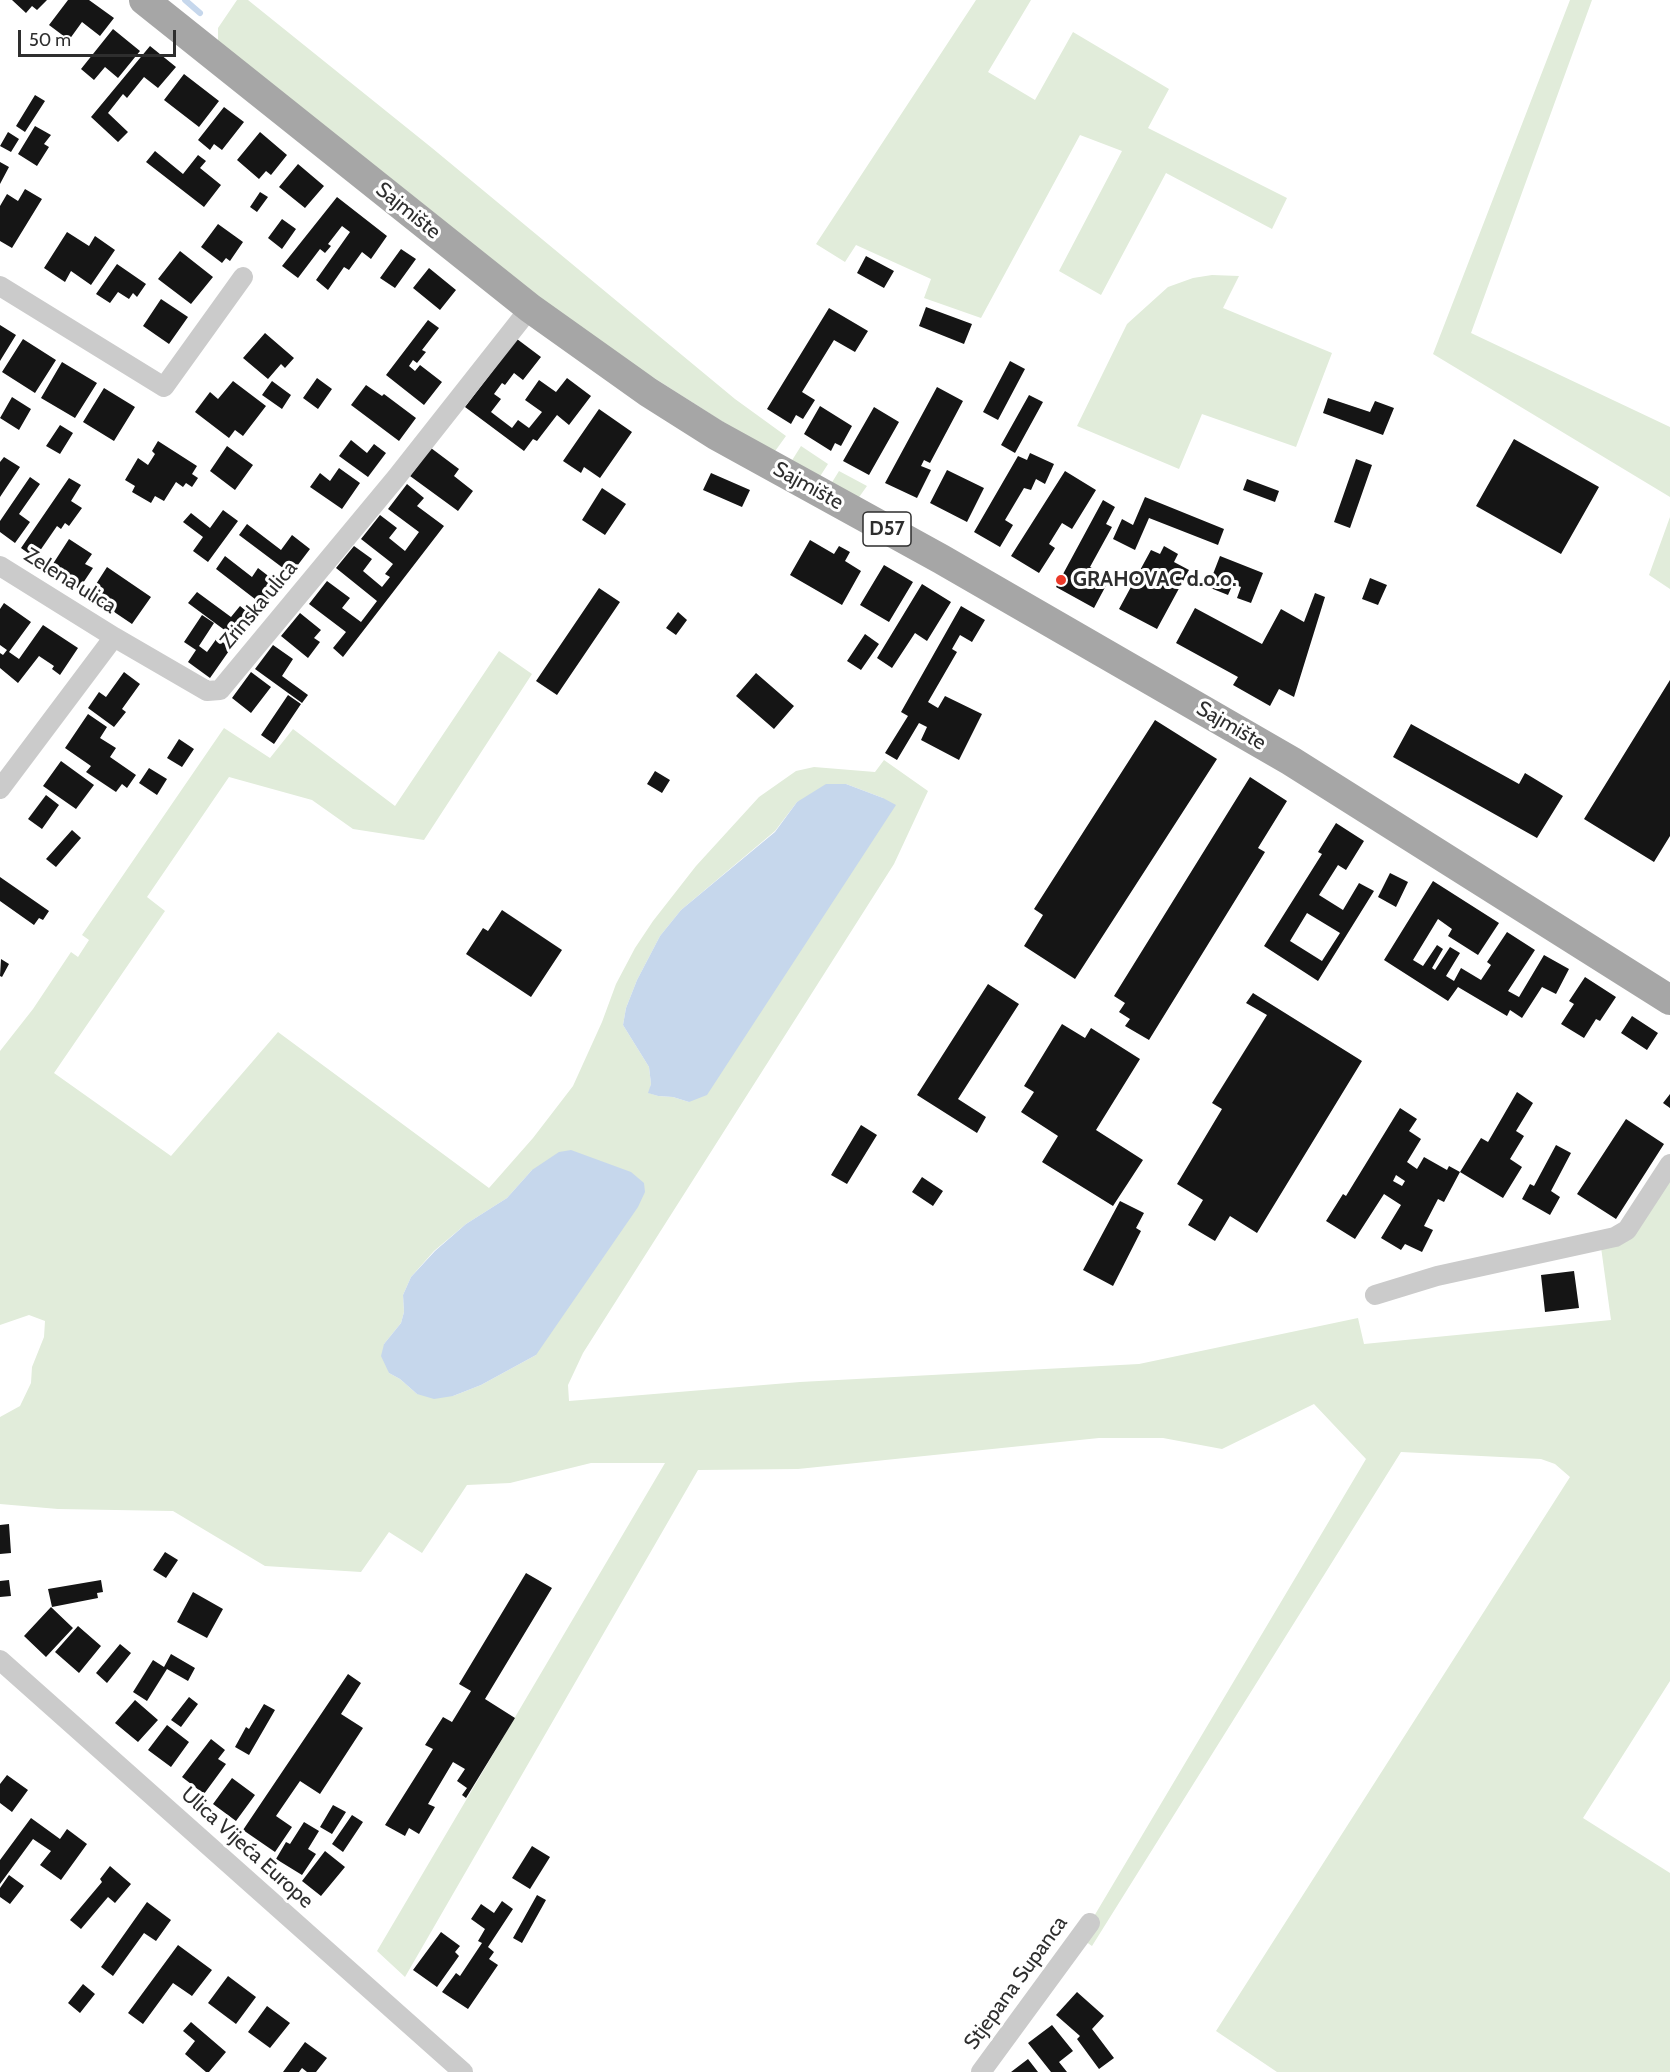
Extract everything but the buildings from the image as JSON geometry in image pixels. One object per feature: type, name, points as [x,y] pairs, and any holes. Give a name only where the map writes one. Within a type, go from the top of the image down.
[{"type":"main road","name":"Sajmište","points":[[144,0],[530,308],[648,392],[716,435],[941,559],[1291,761],[1670,1000]]},
{"type":"street","points":[[0,286],[164,387],[243,277]]},
{"type":"street","name":"Zrinska ulica","points":[[114,637],[207,691],[220,690],[396,478],[530,308]]},
{"type":"street","name":"Zelena ulica","points":[[0,566],[114,637]]},
{"type":"street","points":[[0,789],[114,637]]},
{"type":"street","points":[[1375,1295],[1437,1276],[1615,1237],[1627,1230],[1670,1164]]},
{"type":"street","name":"Ulica Vijeća Europe","points":[[0,1660],[463,2072]]},
{"type":"street","name":"Stjepana Supanca","points":[[981,2072],[1090,1923]]},
{"type":"green space","points":[[237,0],[248,0],[432,148],[735,399],[786,436],[773,454],[573,326],[218,41],[218,28]]},
{"type":"green space","points":[[976,0],[1031,0],[988,72],[1035,100],[1073,32],[1169,89],[1148,128],[1287,198],[1272,229],[1166,173],[1101,295],[1059,271],[1122,151],[1080,135],[981,318],[924,298],[931,279],[856,245],[845,262],[816,244]]},
{"type":"green space","points":[[1570,0],[1592,0],[1471,333],[1670,427],[1670,497],[1433,354]]},
{"type":"green space","points":[[1212,275],[1239,276],[1223,308],[1332,353],[1296,447],[1202,414],[1179,469],[1077,426],[1127,324],[1168,287],[1193,278]]},
{"type":"green space","points":[[801,446],[828,464],[819,478],[791,462]]},
{"type":"green space","points":[[839,471],[867,486],[857,500],[831,484]]},
{"type":"green space","points":[[1670,517],[1670,589],[1649,575]]},
{"type":"green space","points":[[499,651],[532,674],[424,840],[353,829],[312,800],[229,777],[147,897],[165,911],[54,1073],[171,1156],[278,1032],[489,1188],[533,1138],[573,1086],[602,1022],[616,984],[635,948],[653,921],[696,866],[759,797],[796,771],[814,767],[875,772],[884,760],[928,791],[894,864],[583,1353],[568,1385],[569,1401],[800,1382],[1139,1364],[1358,1318],[1364,1344],[1611,1320],[1600,1240],[1615,1237],[1670,1164],[1670,1681],[1583,1818],[1670,1873],[1670,2072],[1277,2072],[1216,2031],[1570,1477],[1555,1464],[1541,1459],[1401,1452],[1092,1946],[1079,1937],[1090,1923],[1366,1459],[1314,1404],[1222,1449],[1163,1438],[1099,1438],[798,1469],[698,1470],[405,1977],[377,1951],[665,1463],[591,1463],[510,1483],[467,1485],[422,1553],[389,1532],[361,1572],[265,1566],[173,1511],[58,1509],[0,1504],[0,1417],[20,1406],[31,1383],[32,1367],[44,1337],[45,1321],[29,1315],[0,1325],[0,1051],[33,1009],[71,952],[78,957],[89,940],[82,935],[224,728],[270,758],[293,729],[395,806]],"holes":[[[846,784],[883,798],[689,1102],[649,1093],[651,1084],[649,1067],[623,1025],[626,1008],[637,980],[660,936],[681,910],[775,831],[797,802]],[[532,1170],[536,1355],[481,1385],[453,1396],[417,1394],[400,1379],[389,1373],[384,1344],[401,1323],[404,1312],[403,1295],[411,1277],[434,1251],[466,1224],[507,1198]]]},
{"type":"water","points":[[826,784],[846,784],[896,805],[707,1095],[689,1102],[648,1093],[651,1084],[649,1067],[623,1025],[626,1008],[637,980],[660,936],[681,910],[775,832],[797,802]]},
{"type":"water","points":[[571,1150],[631,1172],[644,1183],[645,1192],[638,1207],[536,1355],[481,1385],[453,1396],[434,1399],[417,1394],[400,1379],[389,1373],[381,1356],[384,1344],[401,1323],[404,1312],[403,1295],[411,1277],[435,1251],[466,1224],[507,1198],[532,1170],[559,1152]]},
{"type":"waterway","points":[[185,0],[200,13]]},
{"type":"place","name":"GRAHOVAC d.o.o.","points":[[1061,580]]}]
